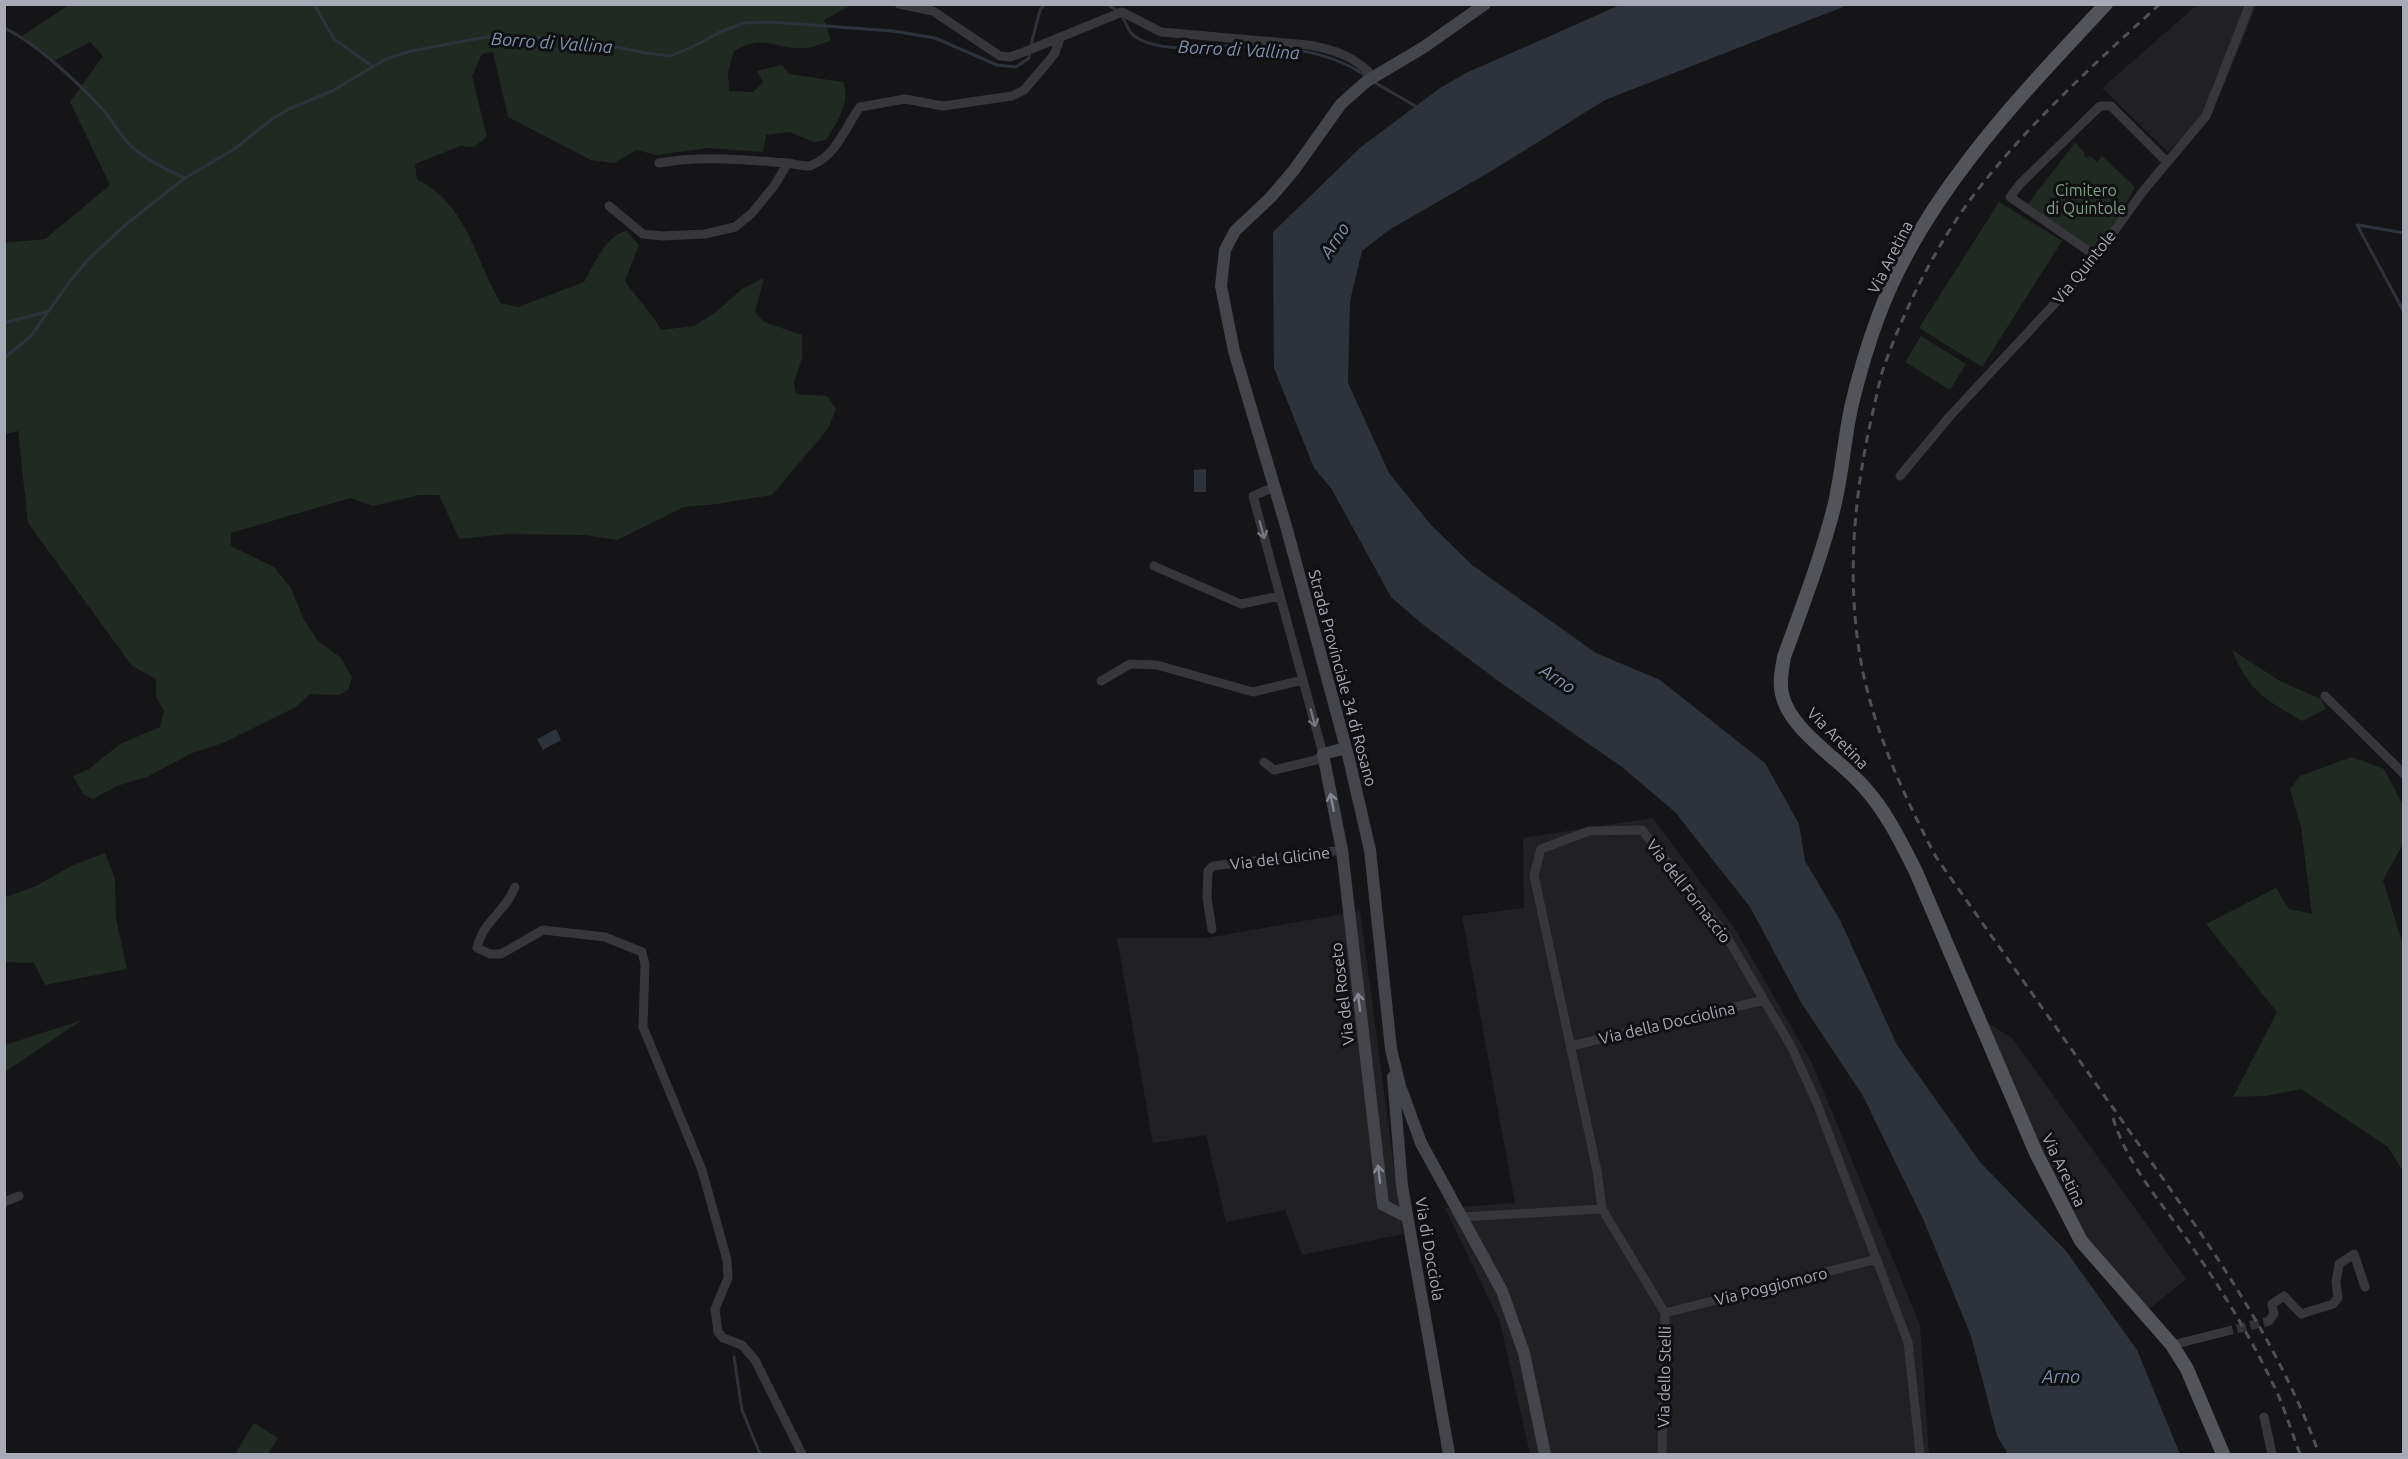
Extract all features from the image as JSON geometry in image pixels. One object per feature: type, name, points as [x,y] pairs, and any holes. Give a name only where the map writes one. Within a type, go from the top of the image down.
[{"type":"main road","name":"Strada Provinciale 34 di Rosano","points":[[1485,4],[1371,79],[1341,104],[1294,170],[1271,197],[1235,231],[1225,250],[1221,286],[1224,310],[1346,748],[1370,850],[1391,1049],[1400,1086],[1421,1143],[1502,1291],[1524,1353],[1545,1455]]},
{"type":"main road","name":"Via Aretina","points":[[2106,4],[2050,64],[1979,148],[1917,237],[1893,282],[1878,317],[1851,409],[1835,504],[1823,548],[1784,657],[1781,675],[1782,693],[1794,719],[1862,784],[1896,833],[1916,872],[2036,1153],[2082,1241],[2172,1345],[2187,1369],[2223,1455]]},
{"type":"main road","points":[[1323,754],[1346,748]]},
{"type":"main road","name":"Via del Roseto","points":[[1323,754],[1342,850],[1383,1205],[1407,1217]]},
{"type":"main road","name":"Via di Docciola","points":[[1391,1049],[1395,1112],[1407,1217],[1449,1455]]},
{"type":"street","points":[[898,4],[933,11],[1000,56],[1010,57],[1024,52],[1118,13],[1161,32],[1330,49],[1359,62],[1371,79]]},
{"type":"street","name":"Via Quintole","points":[[1900,476],[1950,416],[2046,314],[2096,256],[2144,190],[2206,116],[2250,4]]},
{"type":"street","points":[[659,163],[679,159],[717,157],[813,165],[830,152],[861,107],[905,99],[943,106],[1024,90],[1055,53],[1060,38]]},
{"type":"street","points":[[2096,256],[2010,197],[2020,184],[2100,106],[2111,106],[2167,162]]},
{"type":"street","points":[[609,206],[643,234],[663,236],[705,234],[725,230],[735,227],[752,213],[774,186],[788,163]]},
{"type":"street","name":"Via del Roseto","points":[[1274,487],[1253,496],[1323,754]]},
{"type":"street","points":[[1154,566],[1241,604],[1280,596]]},
{"type":"street","points":[[1101,681],[1130,664],[1157,665],[1253,692],[1303,680]]},
{"type":"street","points":[[2325,696],[2403,774]]},
{"type":"street","points":[[1263,762],[1274,770],[1316,760],[1323,754]]},
{"type":"street","name":"Via dell Fornaccio","points":[[1602,1209],[1597,1171],[1534,875],[1541,849],[1589,831],[1641,830],[1725,934],[1791,1046],[1816,1101],[1908,1342],[1920,1455]]},
{"type":"street","name":"Via del Glicine","points":[[1212,929],[1208,898],[1208,871],[1213,866],[1342,850]]},
{"type":"street","points":[[515,887],[511,896],[481,932],[477,948],[490,954],[501,954],[543,930],[605,937],[642,952],[645,964],[643,1027],[702,1170],[727,1260],[728,1278],[715,1309],[718,1332],[723,1338],[742,1345],[755,1360],[802,1455]]},
{"type":"street","name":"Via della Docciolina","points":[[1571,1046],[1764,1000]]},
{"type":"street","points":[[4,1202],[19,1196]]},
{"type":"street","points":[[1462,1217],[1602,1209]]},
{"type":"street","name":"Via dello Stelli","points":[[1602,1209],[1665,1313],[1662,1455]]},
{"type":"street","points":[[2268,1321],[2274,1314],[2272,1304],[2284,1296],[2301,1314],[2332,1304],[2338,1298],[2336,1282],[2339,1264],[2354,1254],[2365,1287]]},
{"type":"street","name":"Via Poggiomoro","points":[[1665,1313],[1876,1260]]},
{"type":"street","points":[[2172,1345],[2224,1332]]},
{"type":"street","points":[[2264,1417],[2272,1455]]},
{"type":"shaded area","points":[[2197,5],[2257,5],[2217,102],[2168,152],[2102,88]]},
{"type":"shaded area","points":[[1653,818],[1735,929],[1811,1061],[1920,1325],[1929,1454],[1530,1454],[1500,1322],[1445,1208],[1515,1203],[1462,916],[1524,908],[1523,838]]},
{"type":"shaded area","points":[[1360,911],[1403,1234],[1302,1255],[1285,1210],[1226,1222],[1206,1135],[1153,1143],[1117,938],[1206,938]]},
{"type":"shaded area","points":[[1969,1011],[2012,1038],[2186,1279],[2141,1316],[2074,1241]]},
{"type":"green space","points":[[69,5],[851,5],[824,20],[831,41],[803,48],[753,43],[734,51],[728,72],[729,91],[753,92],[763,82],[757,71],[782,65],[789,74],[843,82],[844,105],[826,140],[814,142],[790,132],[766,135],[763,152],[709,148],[656,155],[637,150],[614,163],[591,160],[508,117],[493,52],[482,54],[472,76],[487,137],[474,147],[460,146],[415,164],[417,179],[440,195],[460,219],[501,303],[518,307],[584,282],[606,245],[626,231],[639,245],[625,281],[661,330],[694,326],[716,312],[742,289],[764,278],[755,312],[764,322],[802,335],[802,358],[794,382],[796,394],[827,396],[836,409],[828,429],[772,495],[684,507],[617,540],[585,535],[507,534],[459,539],[439,495],[419,495],[373,506],[350,498],[231,533],[231,546],[274,567],[291,588],[304,620],[317,640],[341,658],[352,677],[348,690],[339,695],[310,694],[296,707],[223,743],[192,753],[147,777],[117,786],[93,799],[84,795],[73,776],[89,769],[120,744],[160,727],[164,711],[156,696],[156,679],[132,666],[28,523],[18,431],[5,434],[5,243],[45,239],[110,185],[70,102],[103,56],[90,42],[52,62],[22,36]]},
{"type":"green space","name":"Cimitero di Quintole","points":[[2075,143],[2087,158],[2090,156],[2097,162],[2102,156],[2135,187],[2114,226],[2094,252],[2026,206]]},
{"type":"green space","points":[[1999,202],[2062,241],[1982,367],[1919,328]]},
{"type":"green space","points":[[1921,336],[1966,364],[1950,390],[1905,362]]},
{"type":"green space","points":[[2232,650],[2280,681],[2321,699],[2326,709],[2302,721],[2278,707],[2252,685]]},
{"type":"green space","points":[[2352,757],[2384,769],[2403,805],[2404,842],[2383,880],[2403,945],[2403,1171],[2388,1147],[2301,1089],[2266,1096],[2233,1097],[2277,1012],[2206,924],[2276,888],[2289,909],[2312,914],[2301,827],[2290,789],[2300,776]]},
{"type":"green space","points":[[105,853],[115,879],[116,919],[127,969],[45,985],[34,963],[5,962],[5,897],[36,886],[73,865]]},
{"type":"green space","points":[[82,1020],[5,1072],[5,1045]]},
{"type":"green space","points":[[254,1423],[278,1438],[268,1454],[235,1454]]},
{"type":"water","name":"Arno","points":[[1620,5],[1848,5],[1605,100],[1493,170],[1389,230],[1362,251],[1350,301],[1348,383],[1389,473],[1431,525],[1472,565],[1596,653],[1660,680],[1765,763],[1799,824],[1805,861],[1840,920],[1897,1045],[1980,1162],[2066,1251],[2137,1350],[2180,1454],[2008,1454],[1997,1436],[1971,1336],[1924,1221],[1863,1096],[1802,1004],[1750,907],[1675,812],[1622,767],[1501,683],[1421,623],[1391,597],[1331,488],[1314,468],[1274,368],[1273,232],[1361,147],[1440,88],[1466,73]]},
{"type":"water","points":[[1206,469],[1206,492],[1194,492],[1194,470]]},
{"type":"water","points":[[556,729],[561,740],[543,750],[537,739]]},
{"type":"waterway","points":[[314,4],[334,39],[372,66]]},
{"type":"waterway","name":"Borro di Vallina","points":[[1031,45],[1040,10],[1045,4]]},
{"type":"waterway","name":"Borro di Vallina","points":[[1107,4],[1119,12],[1132,34],[1151,44],[1182,48],[1241,46],[1298,50],[1334,59],[1366,76]]},
{"type":"waterway","name":"Borro di Vallina","points":[[4,358],[31,336],[87,261],[125,225],[185,178],[233,150],[272,119],[289,109],[332,91],[386,59],[411,51],[486,37],[523,37],[589,41],[671,56],[744,23],[771,22],[893,31],[935,38],[997,65],[1016,67],[1029,58],[1030,52]]},
{"type":"waterway","points":[[4,28],[29,43],[83,89],[133,148],[151,161],[185,178]]},
{"type":"waterway","name":"Borro di Vallina","points":[[1374,82],[1417,107]]},
{"type":"waterway","points":[[2357,225],[2404,312]]},
{"type":"waterway","points":[[2358,225],[2404,233]]},
{"type":"waterway","points":[[4,323],[49,311]]},
{"type":"waterway","points":[[734,1357],[742,1410],[760,1454]]},
{"type":"tunnel","points":[[2224,1332],[2269,1321]]},
{"type":"railway","points":[[2160,4],[2062,96],[1994,170],[1947,234],[1912,298],[1881,376],[1860,476],[1853,577],[1858,644],[1870,700],[1885,747],[1914,814],[1936,857],[2216,1256],[2263,1332],[2302,1412],[2319,1454]]},
{"type":"railway","points":[[2113,1118],[2137,1169],[2202,1262],[2254,1347],[2280,1400],[2300,1454]]}]
